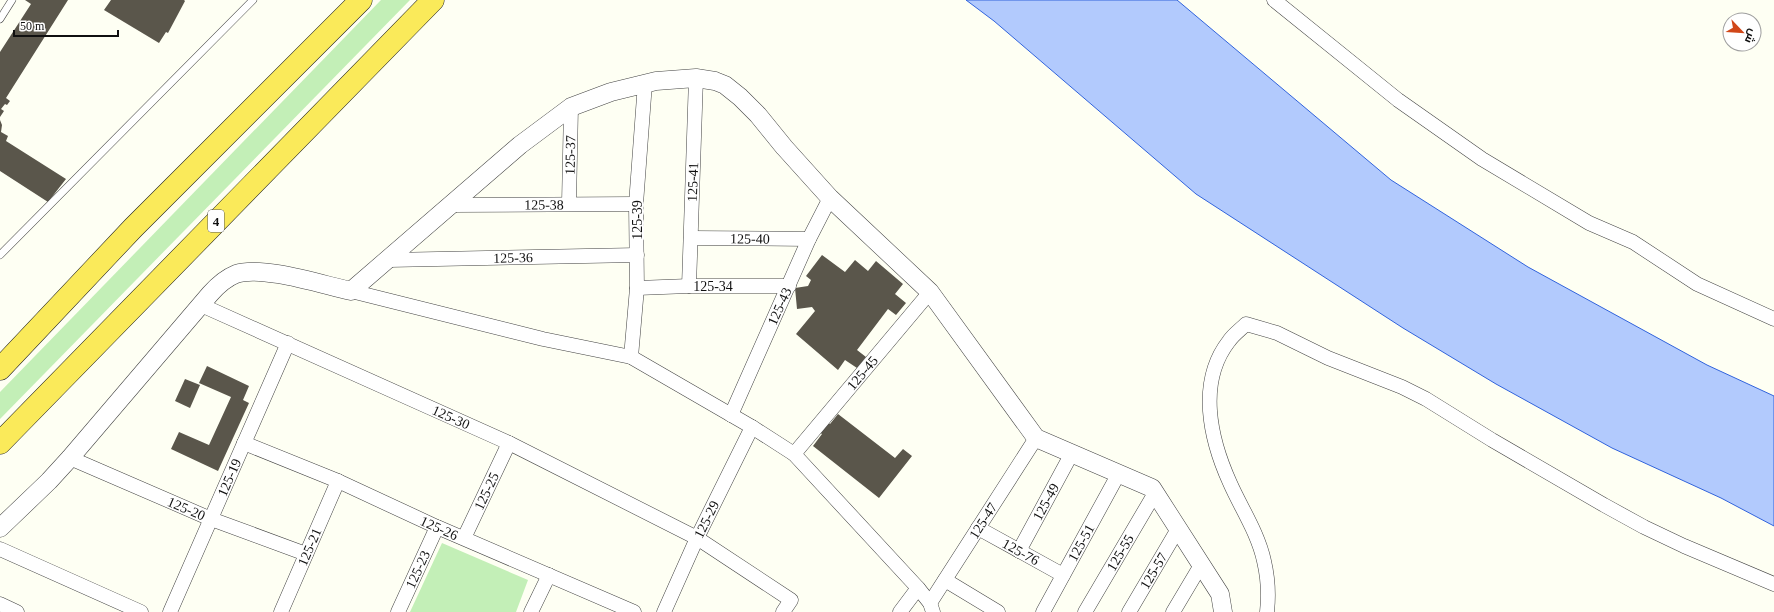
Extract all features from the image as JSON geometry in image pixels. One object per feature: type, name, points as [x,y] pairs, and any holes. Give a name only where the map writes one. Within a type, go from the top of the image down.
[{"type":"highway","points":[[339,22],[355,0]]},
{"type":"highway","points":[[0,369],[134,228],[361,0]]},
{"type":"highway","name":"4","points":[[0,443],[433,0]]},
{"type":"highway","points":[[375,58],[450,0]]},
{"type":"street","points":[[1274,0],[1398,100],[1482,159],[1589,223],[1640,246],[1678,273],[1697,284],[1774,319]]},
{"type":"street","points":[[351,291],[389,260],[520,145],[571,108],[611,92],[645,83],[696,78],[715,81],[725,85],[740,97],[758,115],[784,147],[830,198],[930,292],[1036,438],[1152,488],[1220,594],[1221,610]]},
{"type":"street","name":"125-41","points":[[688,286],[696,78]]},
{"type":"street","name":"125-39","points":[[631,357],[637,288],[636,204],[645,83]]},
{"type":"street","name":"125-37","points":[[569,203],[571,108]]},
{"type":"street","name":"125-43","points":[[731,415],[790,286],[809,239],[830,198]]},
{"type":"street","name":"125-38","points":[[452,205],[569,203],[636,204]]},
{"type":"street","name":"125-40","points":[[691,238],[809,239]]},
{"type":"street","name":"125-36","points":[[389,260],[637,256]]},
{"type":"street","points":[[0,528],[70,458],[201,305],[223,282],[231,276],[245,272],[267,272],[351,291],[543,339],[631,357],[752,427],[794,454],[918,588],[931,608]]},
{"type":"street","name":"125-34","points":[[637,288],[688,286],[790,286]]},
{"type":"street","name":"125-45","points":[[794,454],[930,292]]},
{"type":"street","name":"125-30","points":[[201,305],[509,443],[698,538],[791,600],[783,612]]},
{"type":"street","points":[[1267,612],[1269,595],[1264,560],[1259,543],[1220,461],[1210,415],[1209,391],[1216,364],[1229,340],[1246,324],[1277,333],[1328,358],[1402,386],[1624,516],[1684,546],[1774,584]]},
{"type":"street","name":"125-19","points":[[170,612],[288,344]]},
{"type":"street","name":"125-29","points":[[664,612],[752,427]]},
{"type":"street","name":"125-47","points":[[931,608],[945,580],[1036,438]]},
{"type":"street","name":"125-26","points":[[244,443],[338,481],[437,527],[634,612]]},
{"type":"street","name":"125-25","points":[[464,538],[509,443]]},
{"type":"street","name":"125-49","points":[[1019,550],[1072,453]]},
{"type":"street","name":"125-20","points":[[70,458],[211,519],[306,554]]},
{"type":"street","name":"125-51","points":[[1046,611],[1063,575],[1119,473]]},
{"type":"street","name":"125-21","points":[[281,612],[338,481]]},
{"type":"street","name":"125-55","points":[[1085,612],[1155,493]]},
{"type":"street","name":"125-23","points":[[398,612],[437,527]]},
{"type":"street","name":"125-76","points":[[978,528],[1063,575]]},
{"type":"street","name":"125-57","points":[[1129,612],[1178,529]]},
{"type":"street","points":[[0,549],[141,612]]},
{"type":"street","points":[[1173,612],[1202,565]]},
{"type":"street","points":[[531,612],[549,575]]},
{"type":"street","points":[[945,580],[998,612]]},
{"type":"street","points":[[900,612],[918,588]]},
{"type":"street","points":[[0,604],[17,612]]},
{"type":"lane","points":[[0,19],[12,0]]},
{"type":"lane","points":[[0,255],[253,0]]},
{"type":"green space","points":[[381,0],[410,0],[0,419],[0,392]]},
{"type":"green space","points":[[442,543],[528,580],[516,612],[410,612]]},
{"type":"water","points":[[966,0],[1177,0],[1391,180],[1528,267],[1707,365],[1774,396],[1774,526],[1721,498],[1612,448],[1496,384],[1403,328],[1196,194],[994,21]]},
{"type":"building","points":[[25,0],[68,0],[6,98],[10,101],[1,109],[4,111],[0,117],[0,52],[31,4]]},
{"type":"building","points":[[111,0],[185,1],[168,33],[166,32],[159,43],[104,10]]},
{"type":"building","points":[[0,120],[2,125],[1,132],[8,136],[6,141],[66,179],[48,202],[0,171]]},
{"type":"building","points":[[822,255],[845,272],[855,260],[868,271],[876,261],[903,284],[895,294],[906,303],[896,315],[888,309],[857,350],[866,357],[857,368],[845,360],[838,370],[796,334],[815,311],[812,307],[797,309],[795,288],[808,286],[811,280],[806,276]]},
{"type":"building","points":[[207,366],[249,386],[243,400],[249,403],[218,471],[171,449],[179,432],[209,445],[231,397],[199,383]]},
{"type":"building","points":[[185,379],[200,385],[190,408],[175,401]]},
{"type":"building","points":[[838,414],[895,458],[903,449],[912,456],[879,498],[813,446],[822,434],[819,432],[827,422],[830,424]]}]
